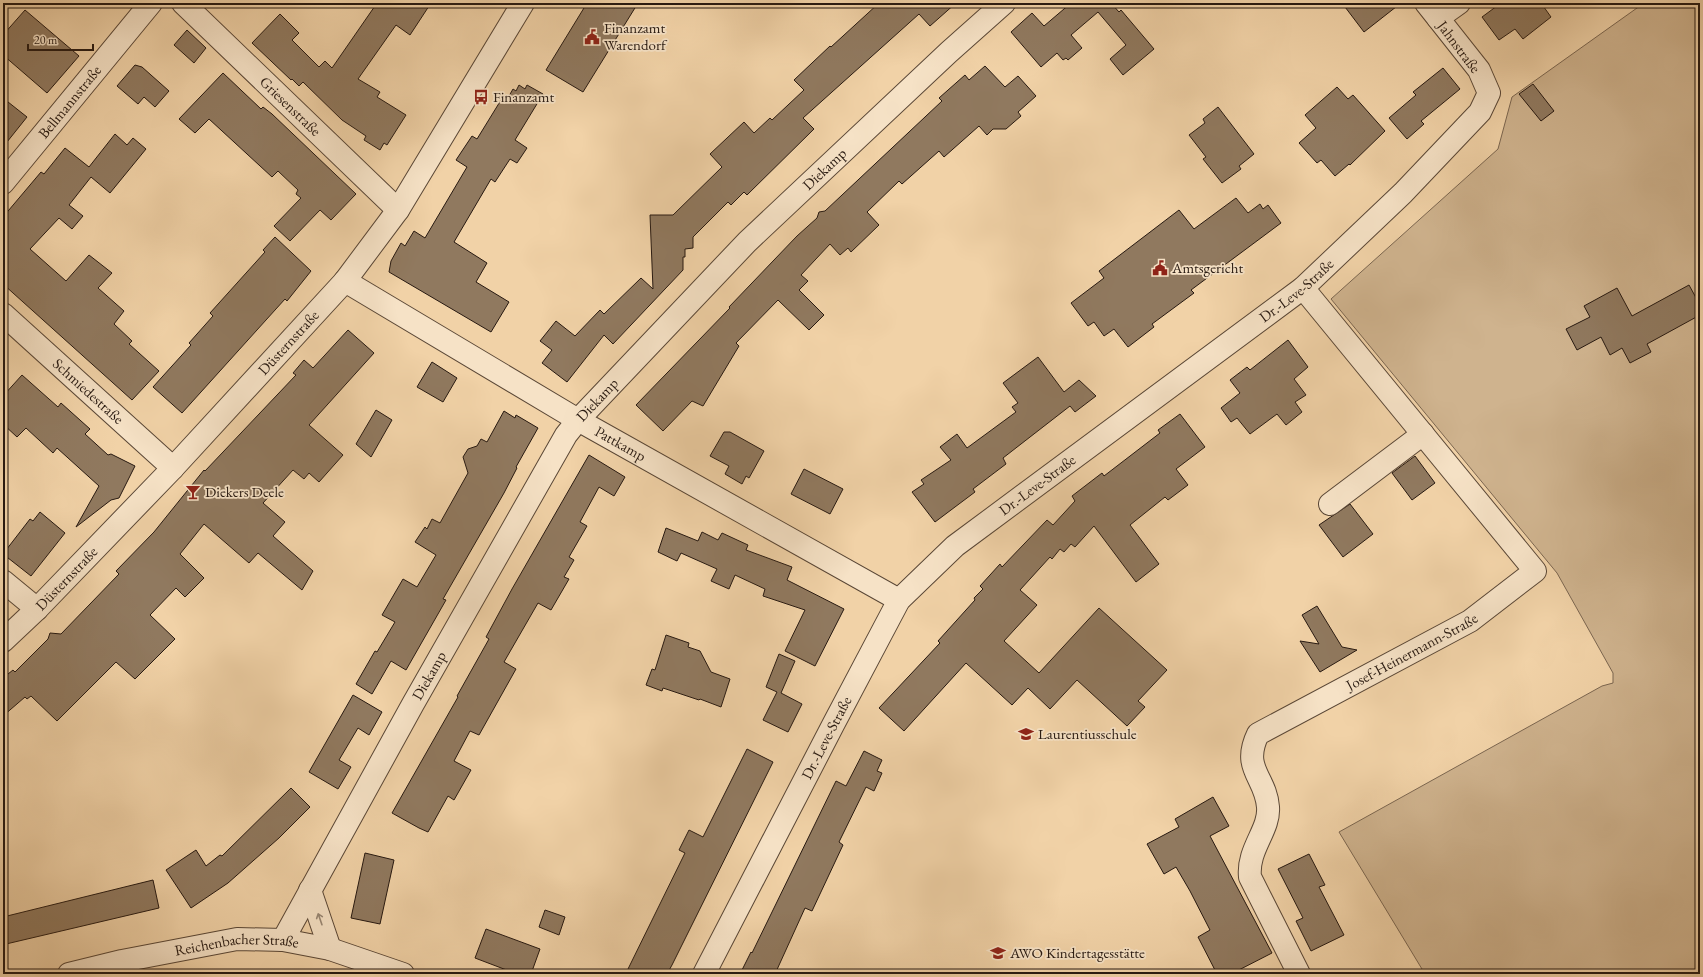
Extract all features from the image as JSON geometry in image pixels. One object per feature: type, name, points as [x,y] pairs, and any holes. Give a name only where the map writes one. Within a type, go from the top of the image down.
[{"type":"street","name":"Bellmannstraße","points":[[3,183],[151,3]]},
{"type":"street","name":"Griesenstraße","points":[[183,3],[398,210]]},
{"type":"street","name":"Düsternstraße","points":[[3,641],[37,609],[173,468],[345,281],[398,210],[522,3]]},
{"type":"street","name":"Diekamp","points":[[283,940],[413,704],[566,435],[578,420],[747,242],[949,52],[1004,3]]},
{"type":"street","points":[[1432,11],[1459,3]]},
{"type":"street","name":"Jahnstraße","points":[[1432,11],[1479,70],[1489,93]]},
{"type":"street","name":"Dr.-Leve-Straße","points":[[704,974],[899,600],[955,546],[1303,288],[1403,193],[1480,112],[1489,93]]},
{"type":"street","name":"Pattkamp","points":[[345,281],[578,420],[899,600]]},
{"type":"street","name":"Josef-Heinermann-Straße","points":[[1299,974],[1250,877],[1249,866],[1267,819],[1268,807],[1266,797],[1252,761],[1252,745],[1258,734],[1470,621],[1535,571],[1303,288]]},
{"type":"street","name":"Schmiedestraße","points":[[3,314],[173,468]]},
{"type":"street","points":[[1330,504],[1423,434]]},
{"type":"street","points":[[3,581],[37,609]]},
{"type":"street","points":[[310,890],[330,949]]},
{"type":"street","name":"Reichenbacher Straße","points":[[69,974],[122,961],[237,938],[283,940],[330,949],[403,974]]},
{"type":"shaded area","points":[[1644,3],[1700,3],[1700,974],[1425,974],[1339,832],[1602,686],[1613,683],[1613,673],[1557,573],[1331,299],[1498,149],[1512,97]]},
{"type":"building","points":[[377,3],[431,3],[410,35],[396,25],[358,79],[380,92],[377,97],[406,115],[387,145],[384,143],[380,150],[364,140],[366,136],[342,120],[303,82],[299,86],[292,79],[291,80],[252,43],[280,14],[299,33],[292,40],[319,67],[325,61],[332,68]]},
{"type":"building","name":"Finanzamt Warendorf","points":[[587,3],[638,3],[583,92],[546,70]]},
{"type":"building","points":[[879,3],[956,3],[930,26],[919,14],[803,118],[814,129],[747,195],[744,192],[731,205],[728,202],[693,237],[693,248],[685,249],[685,257],[683,257],[683,270],[613,344],[604,335],[567,382],[542,363],[552,350],[540,341],[556,321],[575,336],[600,310],[604,314],[641,278],[653,289],[650,215],[673,215],[722,167],[710,154],[744,122],[754,133],[770,118],[772,120],[804,90],[794,80]]},
{"type":"building","points":[[1071,3],[1111,3],[1119,12],[1121,10],[1154,49],[1123,75],[1110,59],[1126,45],[1098,12],[1071,35],[1082,48],[1068,60],[1066,58],[1063,60],[1057,53],[1041,67],[1011,32],[1032,13],[1044,26]]},
{"type":"building","points":[[1342,3],[1401,3],[1364,32]]},
{"type":"building","points":[[1501,3],[1541,3],[1551,17],[1523,39],[1515,29],[1499,40],[1482,17]]},
{"type":"building","points":[[25,10],[79,56],[47,93],[3,55],[3,35]]},
{"type":"building","points":[[187,30],[206,48],[194,63],[174,45]]},
{"type":"building","points":[[135,65],[142,67],[169,91],[155,107],[144,97],[138,104],[117,86]]},
{"type":"building","points":[[985,66],[1005,87],[1018,76],[1036,96],[1018,112],[1021,116],[1006,129],[993,129],[987,135],[979,126],[944,157],[939,151],[902,184],[899,181],[867,212],[879,225],[851,252],[848,248],[840,255],[830,244],[801,275],[808,281],[799,290],[824,315],[809,330],[778,300],[736,343],[739,346],[703,406],[692,401],[663,431],[636,405],[797,236],[817,218],[819,212],[825,211],[942,101],[939,98],[965,75],[969,80]]},
{"type":"building","points":[[1443,68],[1460,89],[1421,121],[1424,124],[1407,139],[1389,118],[1416,95],[1413,92]]},
{"type":"building","points":[[223,73],[261,109],[263,107],[272,114],[356,194],[331,220],[320,210],[290,241],[274,226],[301,198],[296,194],[298,190],[278,171],[272,177],[209,119],[195,133],[179,119]]},
{"type":"building","points":[[1533,84],[1554,111],[1541,121],[1519,94]]},
{"type":"building","points":[[519,85],[525,89],[527,85],[543,94],[515,140],[527,148],[517,163],[510,159],[495,182],[491,179],[454,242],[487,263],[476,282],[509,302],[491,332],[389,272],[391,261],[401,243],[405,246],[414,231],[425,238],[467,167],[456,160],[472,136],[477,139],[501,100],[505,103],[513,89],[516,91]]},
{"type":"building","points":[[1337,87],[1348,99],[1353,95],[1385,131],[1350,165],[1349,164],[1335,176],[1321,160],[1317,163],[1299,143],[1316,128],[1305,115]]},
{"type":"building","points":[[3,98],[27,117],[3,147]]},
{"type":"building","points":[[1218,107],[1254,154],[1239,166],[1241,169],[1222,183],[1203,159],[1206,157],[1189,135],[1205,123],[1203,119]]},
{"type":"building","points":[[115,134],[127,145],[133,138],[146,149],[110,193],[91,177],[69,205],[83,216],[72,229],[59,218],[30,249],[66,281],[89,255],[112,273],[98,288],[124,311],[114,324],[132,341],[129,344],[159,371],[132,400],[3,284],[3,217],[41,172],[44,174],[65,148],[89,167]]},
{"type":"building","points":[[1236,198],[1248,213],[1260,204],[1263,209],[1268,205],[1281,223],[1191,290],[1194,293],[1152,324],[1154,327],[1128,347],[1114,329],[1104,336],[1094,322],[1088,326],[1071,303],[1104,278],[1099,271],[1179,210],[1194,229]]},
{"type":"building","points":[[275,237],[311,271],[287,301],[285,299],[182,413],[153,387],[191,345],[189,343],[213,316],[210,313],[265,252],[263,250]]},
{"type":"building","points":[[1689,285],[1700,305],[1700,315],[1647,344],[1651,352],[1630,363],[1622,348],[1610,355],[1601,337],[1577,350],[1566,329],[1590,317],[1584,306],[1617,288],[1632,316]]},
{"type":"building","points":[[348,330],[374,353],[309,425],[343,455],[319,482],[309,473],[304,479],[293,470],[263,503],[285,522],[273,536],[313,571],[302,590],[258,553],[249,563],[204,524],[180,554],[204,578],[185,597],[176,588],[150,615],[175,639],[135,679],[116,662],[57,721],[31,696],[27,699],[25,697],[3,716],[3,678],[13,670],[15,672],[48,639],[50,633],[61,634],[119,574],[116,571],[154,532],[204,470],[205,471],[296,375],[293,373],[304,360],[313,368]]},
{"type":"building","points":[[1288,340],[1308,367],[1294,379],[1306,395],[1295,402],[1302,412],[1286,425],[1277,414],[1250,434],[1237,418],[1231,422],[1221,408],[1240,393],[1230,380],[1247,367],[1250,370]]},
{"type":"building","points":[[1038,357],[1064,392],[1079,380],[1096,396],[1075,412],[1070,406],[1003,458],[1006,464],[973,489],[975,492],[935,522],[912,492],[924,484],[921,480],[951,460],[940,447],[957,434],[967,448],[1016,412],[1012,407],[1018,403],[1003,383]]},
{"type":"building","points":[[432,362],[457,378],[443,402],[417,387]]},
{"type":"building","points":[[22,375],[58,407],[61,403],[90,429],[85,434],[108,455],[111,454],[135,466],[119,498],[111,500],[76,527],[99,486],[57,448],[53,453],[26,428],[17,437],[3,424],[3,396]]},
{"type":"building","points":[[376,410],[392,420],[371,457],[356,444]]},
{"type":"building","points":[[504,411],[515,418],[516,415],[538,428],[516,467],[517,468],[504,493],[443,599],[446,600],[406,670],[391,661],[372,694],[356,684],[375,651],[377,652],[395,622],[382,615],[403,579],[417,587],[436,555],[415,542],[425,527],[427,529],[432,519],[440,523],[468,473],[463,457],[468,449],[477,446],[481,439],[487,442]]},
{"type":"building","points":[[1180,414],[1205,447],[1176,469],[1188,485],[1168,500],[1165,497],[1130,525],[1159,564],[1136,582],[1094,526],[1075,547],[1071,544],[1064,552],[1060,549],[1052,559],[1050,557],[1020,590],[1037,605],[1004,641],[1039,673],[1099,608],[1167,670],[1138,701],[1145,707],[1127,726],[1077,680],[1050,709],[1028,688],[1012,705],[966,663],[904,731],[879,708],[940,643],[938,641],[975,600],[974,598],[983,589],[980,586],[1000,564],[1002,567],[1047,520],[1053,525],[1075,501],[1072,496],[1102,473],[1104,476],[1160,433],[1158,430]]},
{"type":"building","points":[[724,432],[730,432],[764,451],[749,478],[746,476],[742,484],[725,474],[729,466],[710,456]]},
{"type":"building","points":[[589,455],[625,477],[614,496],[599,487],[580,522],[587,526],[569,557],[574,560],[564,577],[569,579],[551,610],[538,603],[504,662],[516,669],[479,735],[470,731],[454,761],[471,770],[454,800],[448,796],[428,832],[392,813],[458,697],[457,696],[489,639],[486,637],[512,589]]},
{"type":"building","points":[[1415,456],[1435,483],[1412,500],[1392,473]]},
{"type":"building","points":[[804,469],[843,489],[830,514],[791,494]]},
{"type":"building","points":[[1350,504],[1373,534],[1343,557],[1319,525]]},
{"type":"building","points":[[40,512],[65,533],[31,576],[3,554],[30,519],[33,521]]},
{"type":"building","points":[[666,528],[698,541],[702,532],[718,540],[722,533],[748,545],[746,550],[792,567],[787,580],[844,609],[815,666],[785,651],[805,610],[763,596],[765,589],[735,575],[729,589],[711,581],[717,569],[681,553],[677,561],[658,552]]},
{"type":"building","points":[[1317,606],[1342,647],[1357,650],[1320,672],[1300,641],[1319,644],[1302,615]]},
{"type":"building","points":[[666,635],[689,643],[688,647],[700,651],[711,672],[730,679],[721,707],[663,688],[662,691],[646,685],[652,669],[655,670]]},
{"type":"building","points":[[779,654],[795,661],[781,693],[802,704],[788,732],[763,720],[777,692],[766,687]]},
{"type":"building","points":[[353,695],[382,712],[369,735],[358,728],[339,760],[351,767],[338,789],[309,772]]},
{"type":"building","points":[[747,749],[773,762],[672,965],[667,974],[628,974],[630,970],[628,969],[685,853],[679,850],[689,830],[703,837]]},
{"type":"building","points":[[864,751],[882,760],[877,771],[882,773],[874,791],[866,787],[839,842],[843,845],[812,911],[805,908],[775,974],[740,974],[751,952],[752,953],[836,781],[846,786]]},
{"type":"building","points":[[291,788],[310,807],[279,838],[228,883],[191,908],[166,870],[196,850],[206,866],[220,855],[222,856]]},
{"type":"building","points":[[1213,797],[1229,826],[1210,836],[1272,953],[1231,974],[1217,974],[1198,937],[1210,930],[1176,867],[1164,874],[1147,844],[1179,827],[1175,819]]},
{"type":"building","points":[[365,853],[394,860],[380,924],[351,918]]},
{"type":"building","points":[[1309,854],[1325,885],[1319,887],[1344,935],[1311,951],[1296,921],[1303,918],[1278,869]]},
{"type":"building","points":[[153,880],[159,908],[6,944],[3,931],[3,917]]},
{"type":"building","points":[[545,910],[565,917],[559,935],[539,927]]},
{"type":"building","points":[[486,929],[540,949],[531,974],[517,974],[475,958]]},
{"type":"place","name":"Finanzamt Warendorf","points":[[592,37]]},
{"type":"place","name":"Finanzamt","points":[[481,97]]},
{"type":"place","name":"Amtsgericht","points":[[1160,268]]},
{"type":"place","name":"Diekers Deele","points":[[193,492]]},
{"type":"place","name":"Laurentiusschule","points":[[1026,734]]},
{"type":"place","name":"AWO Kindertagesstätte","points":[[998,953]]}]
